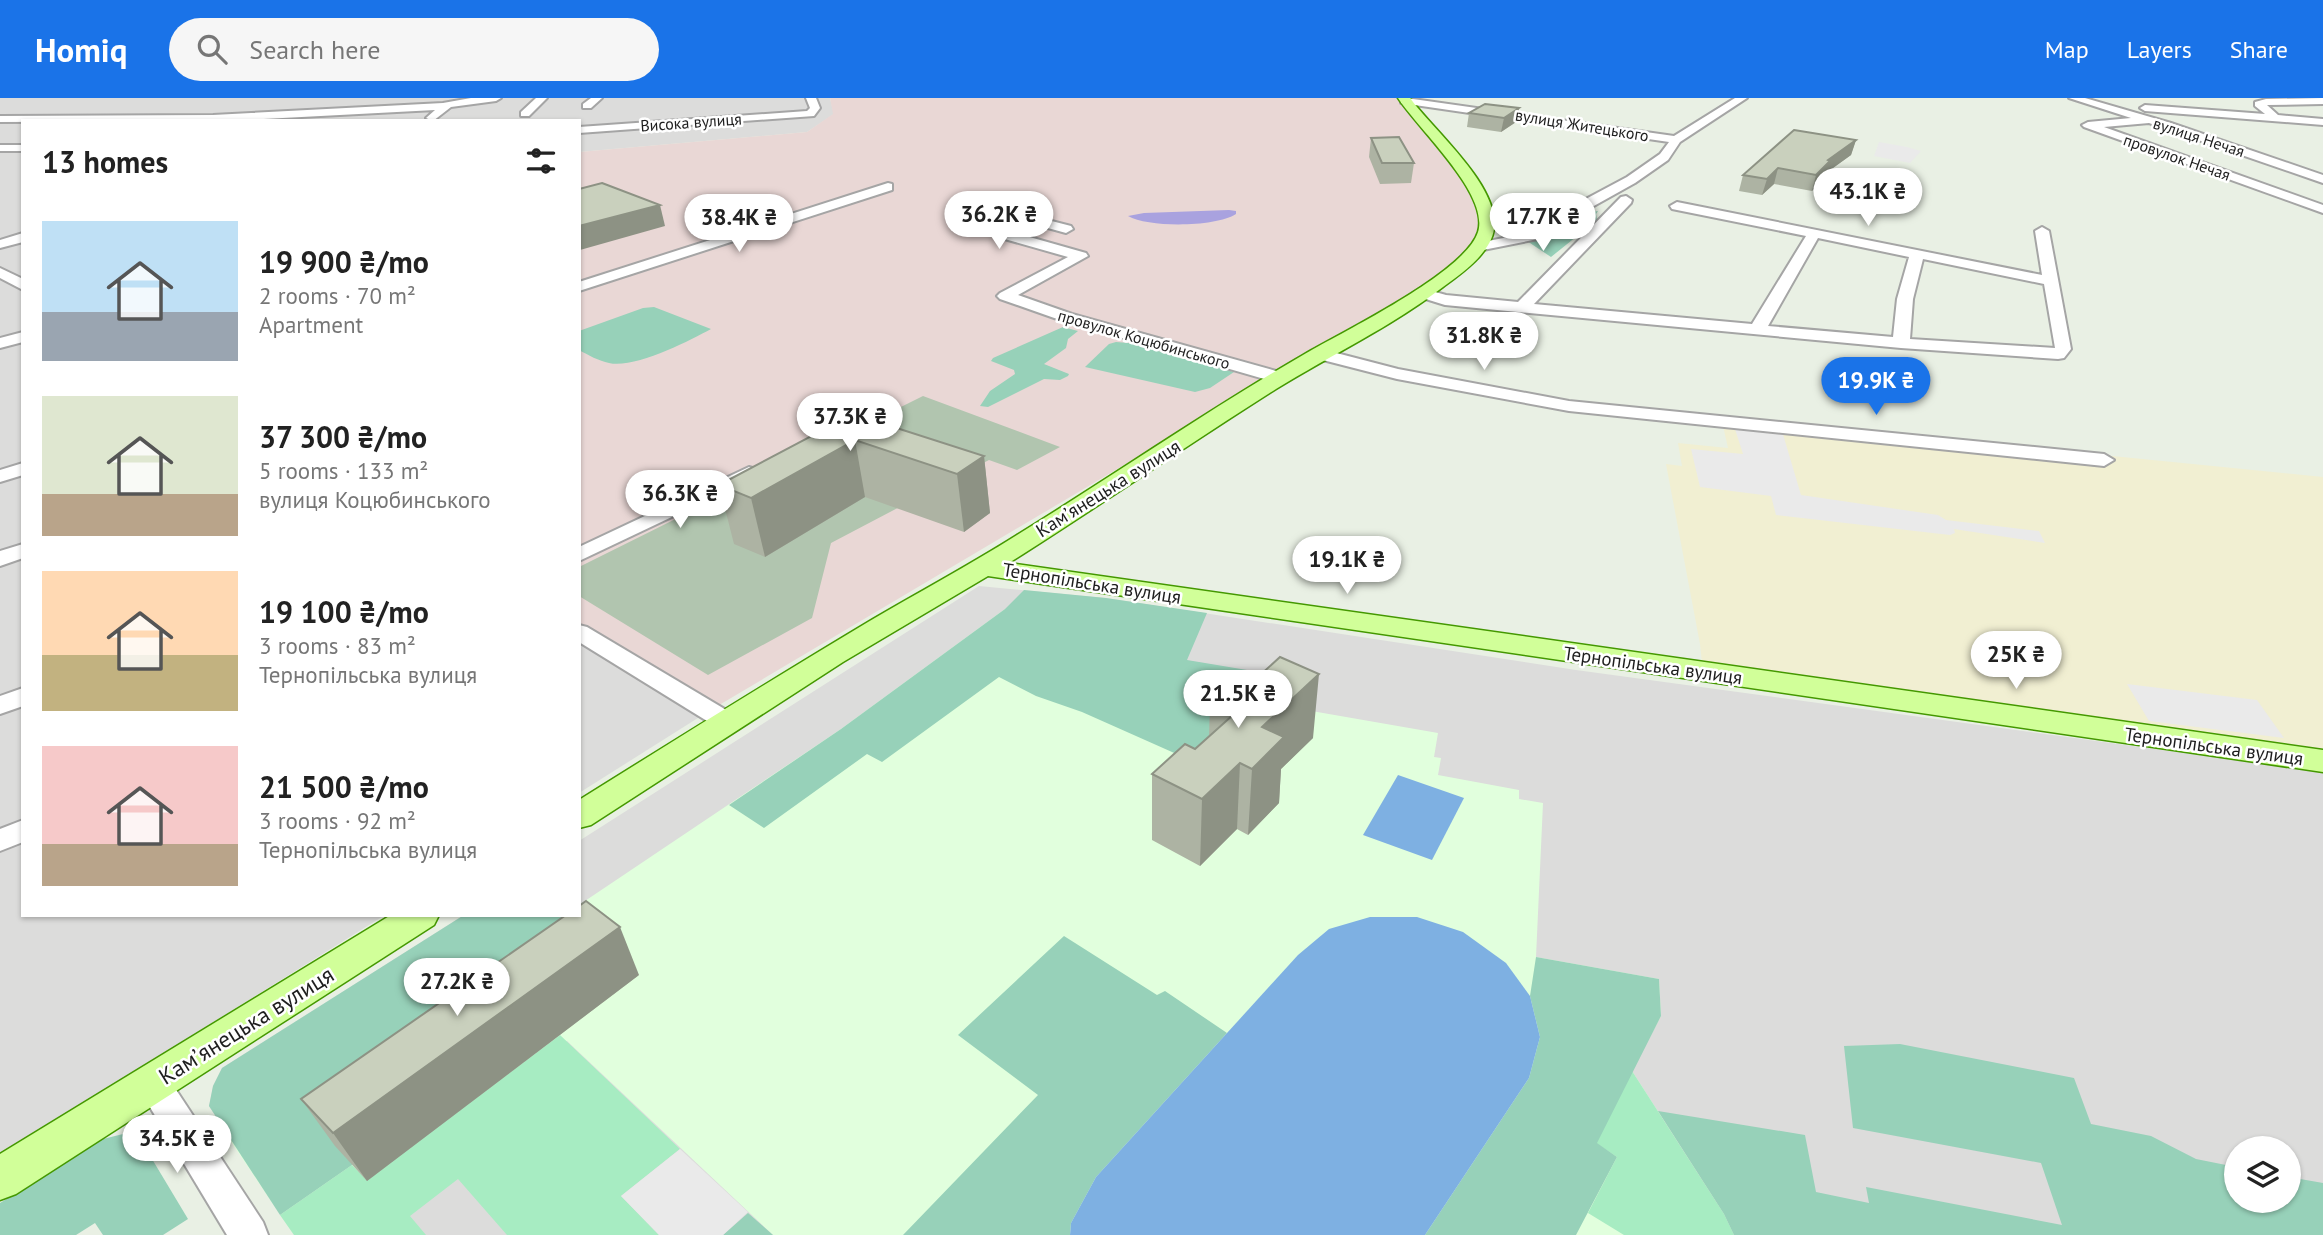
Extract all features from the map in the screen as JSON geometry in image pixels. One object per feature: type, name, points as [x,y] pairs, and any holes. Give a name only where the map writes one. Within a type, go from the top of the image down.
[{"type":"main road","points":[[1404,99],[1465,173],[1487,206],[1486,232],[1478,247]]},
{"type":"main road","name":"Камʼянецька вулиця","points":[[581,816],[919,603],[984,567],[1281,378],[1422,293],[1478,247]]},
{"type":"main road","name":"Тернопільська вулиця","points":[[984,567],[2323,761]]},
{"type":"main road","name":"Камʼянецька вулиця","points":[[0,1178],[418,917]]},
{"type":"street","points":[[0,118],[213,118],[442,106],[496,98]]},
{"type":"street","points":[[525,114],[542,98]]},
{"type":"street","points":[[587,106],[597,98]]},
{"type":"street","name":"Висока вулиця","points":[[581,130],[810,114],[815,108],[811,98]]},
{"type":"street","points":[[1478,247],[1521,240],[1551,231],[1587,204],[1631,180],[1664,157],[1676,141],[1742,98]]},
{"type":"street","name":"вулиця Нечая","points":[[2074,98],[2118,109],[2323,179]]},
{"type":"street","name":"вулиця Житецького","points":[[1404,99],[1676,141]]},
{"type":"street","points":[[2323,101],[2259,104],[2279,119],[2323,131]]},
{"type":"street","points":[[430,119],[442,106]]},
{"type":"street","points":[[1550,120],[1555,114],[1555,106]]},
{"type":"street","points":[[2118,109],[2323,122]]},
{"type":"street","name":"провулок Нечая","points":[[2148,120],[2088,125],[2323,209]]},
{"type":"street","points":[[0,148],[21,148]]},
{"type":"street","points":[[581,286],[888,187]]},
{"type":"street","points":[[1522,307],[1626,200]]},
{"type":"street","points":[[1677,206],[2052,281]]},
{"type":"street","name":"провулок Коцюбинського","points":[[1066,229],[1036,221],[1006,235],[1081,256],[1013,290],[1005,296],[1008,299],[1281,378]]},
{"type":"street","points":[[1422,293],[1445,300],[1757,330],[2058,354],[2063,349],[2042,231]]},
{"type":"street","points":[[1757,330],[1813,235]]},
{"type":"street","points":[[0,244],[21,238]]},
{"type":"street","points":[[1901,343],[1905,299],[1917,255]]},
{"type":"street","points":[[0,272],[21,285]]},
{"type":"street","points":[[0,343],[21,338]]},
{"type":"street","points":[[1321,354],[1397,374],[1523,400],[2104,460]]},
{"type":"street","points":[[581,554],[761,466]]},
{"type":"street","points":[[0,559],[21,551]]},
{"type":"street","points":[[581,633],[729,723]]},
{"type":"street","points":[[0,706],[21,697]]},
{"type":"street","points":[[153,1084],[249,1235]]},
{"type":"shaded area","points":[[0,98],[830,98],[834,114],[807,132],[581,152],[581,119],[21,119],[21,917],[382,917],[0,1155]]},
{"type":"shaded area","points":[[830,98],[1400,98],[1460,173],[1481,206],[1481,231],[1473,246],[1416,292],[709,711],[581,629],[581,152],[807,132],[833,114]]},
{"type":"shaded area","points":[[1879,142],[1921,151],[1910,163],[1874,156]]},
{"type":"shaded area","points":[[1236,211],[1236,214],[1199,224],[1151,223],[1128,216],[1144,213]]},
{"type":"shaded area","points":[[1598,211],[1597,220],[1551,257],[1527,241],[1573,219]]},
{"type":"shaded area","points":[[654,307],[711,329],[661,353],[632,362],[609,363],[581,351],[581,330],[643,308]]},
{"type":"shaded area","points":[[1063,327],[1078,331],[1068,339],[1066,348],[1044,364],[1069,374],[1068,376],[1060,380],[1044,379],[988,407],[980,406],[990,391],[1015,374],[1014,370],[991,361],[993,358]]},
{"type":"shaded area","points":[[1129,343],[1234,372],[1210,388],[1195,392],[1085,367],[1109,344]]},
{"type":"shaded area","points":[[923,396],[1060,447],[1017,470],[989,460],[831,543],[812,618],[708,675],[581,597],[581,566]]},
{"type":"shaded area","points":[[1721,417],[2323,477],[2323,761],[1703,672],[1666,464],[1682,466],[1678,443],[1728,448]]},
{"type":"shaded area","points":[[1734,426],[1782,431],[1801,495],[1938,515],[1946,520],[2039,531],[2045,543],[1954,529],[1955,533],[1950,535],[1776,515],[1771,496],[1700,487],[1691,449],[1743,454]]},
{"type":"shaded area","points":[[979,586],[1106,598],[1576,670],[2323,772],[2323,1235],[294,1235],[209,1106],[213,1086],[222,1068],[461,917],[581,917],[581,840]]},
{"type":"shaded area","points":[[1024,590],[1106,598],[1207,613],[1187,660],[1247,670],[1275,721],[1208,768],[1082,712],[1036,696],[999,677],[882,762],[867,754],[764,828],[729,805],[841,729],[1005,609]]},
{"type":"shaded area","points":[[1005,609],[1140,681],[1438,733],[1434,757],[1441,758],[1438,775],[1519,790],[1519,799],[1543,803],[1536,957],[1659,979],[1661,1016],[1632,1071],[1724,1214],[1734,1235],[773,1235],[567,1041],[294,1235],[227,1136],[561,917],[581,917],[581,904],[841,729]]},
{"type":"shaded area","points":[[581,629],[709,711],[581,792]]},
{"type":"shaded area","points":[[2127,684],[2257,700],[2284,738],[2149,721]]},
{"type":"shaded area","points":[[1398,775],[1464,798],[1432,860],[1363,835]]},
{"type":"shaded area","points":[[461,917],[566,917],[352,1165],[280,1215],[209,1106],[213,1086],[222,1068]]},
{"type":"shaded area","points":[[1370,917],[1417,917],[1463,932],[1506,963],[1530,996],[1540,1037],[1529,1078],[1425,1235],[1070,1235],[1071,1223],[1096,1177],[1298,955],[1329,929]]},
{"type":"shaded area","points":[[1064,936],[1157,995],[1165,991],[1227,1033],[1096,1177],[1071,1223],[1070,1235],[903,1235],[1038,1095],[958,1035]]},
{"type":"shaded area","points":[[1536,957],[1659,979],[1661,1016],[1597,1143],[1617,1157],[1576,1235],[1425,1235],[1529,1078],[1540,1037],[1530,996]]},
{"type":"shaded area","points":[[560,1035],[680,1149],[621,1196],[659,1235],[507,1235],[458,1179],[410,1216],[426,1235],[294,1235],[280,1215],[352,1165],[367,1180]]},
{"type":"shaded area","points":[[1900,1044],[2074,1078],[2091,1124],[2151,1136],[2196,1159],[2224,1165],[2224,1213],[2301,1213],[2301,1179],[2323,1183],[2323,1235],[1734,1235],[1724,1214],[1658,1111],[1805,1135],[1816,1192],[1869,1203],[1866,1187],[2062,1225],[2041,1163],[1853,1128],[1844,1046]]},
{"type":"shaded area","points":[[1632,1071],[1724,1214],[1734,1235],[1624,1235],[1588,1213],[1617,1157],[1596,1143]]},
{"type":"shaded area","points":[[123,1134],[140,1139],[188,1219],[163,1235],[103,1235],[95,1223],[76,1235],[0,1235],[0,1203],[103,1139]]},
{"type":"shaded area","points":[[680,1149],[748,1212],[723,1235],[659,1235],[621,1196]]},
{"type":"shaded area","points":[[748,1213],[773,1235],[723,1235]]},
{"type":"building","points":[[1485,104],[1519,108],[1504,118],[1469,113]]},
{"type":"building","points":[[1794,130],[1856,140],[1828,160],[1830,161],[1816,175],[1778,168],[1767,179],[1743,175]]},
{"type":"building","points":[[1399,137],[1414,163],[1382,163],[1371,138]]},
{"type":"building","points":[[602,183],[660,205],[581,225],[581,188]]},
{"type":"building","points":[[853,414],[984,456],[957,474],[855,440],[751,498],[719,485]]},
{"type":"building","points":[[1280,657],[1319,674],[1262,727],[1284,737],[1252,769],[1240,763],[1202,799],[1152,774],[1185,744],[1195,749],[1234,714],[1210,703],[1235,680],[1248,686]]},
{"type":"building","points":[[586,901],[620,927],[333,1133],[301,1099],[563,917],[581,917],[581,905]]}]
